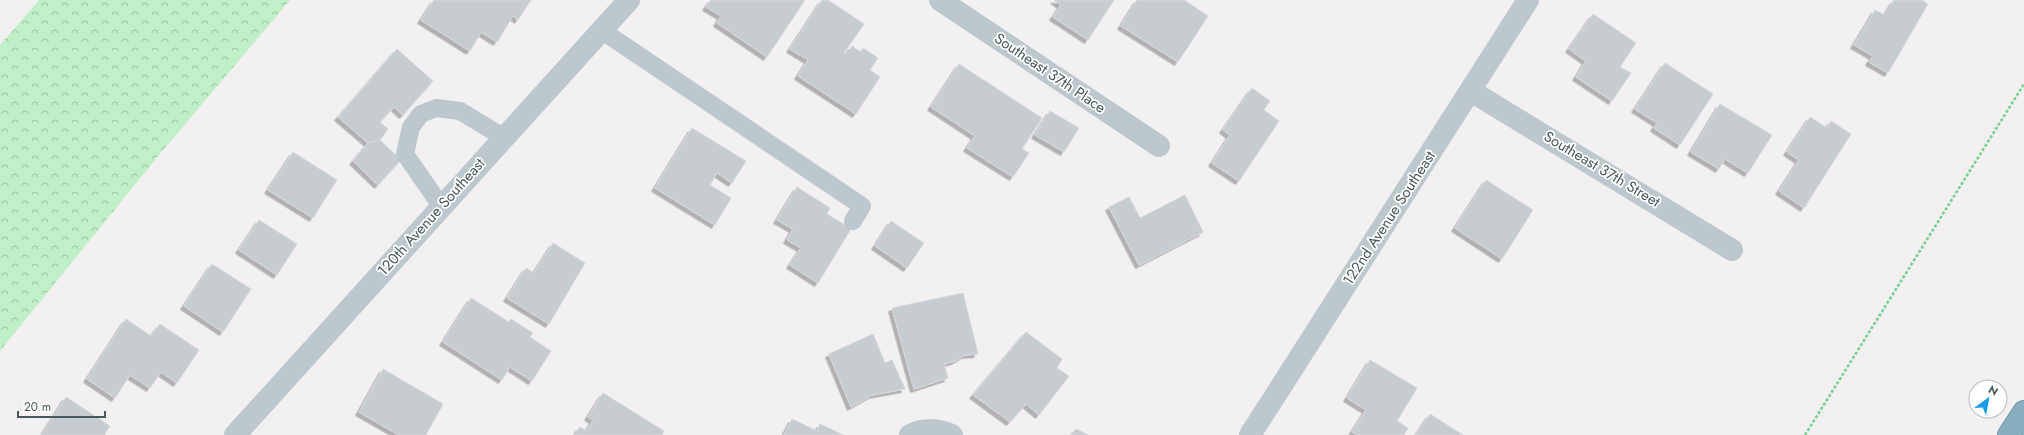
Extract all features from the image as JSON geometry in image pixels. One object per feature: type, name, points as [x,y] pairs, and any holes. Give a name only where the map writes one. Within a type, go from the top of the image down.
[{"type":"highway","points":[[2009,435],[2024,412]]},
{"type":"street","name":"120th Avenue Southeast","points":[[235,435],[629,0]]},
{"type":"street","name":"Southeast 37th Place","points":[[940,0],[1159,146]]},
{"type":"street","name":"122nd Avenue Southeast","points":[[1250,435],[1528,0]]},
{"type":"street","name":"Southeast 37th Street","points":[[1471,91],[1732,250]]},
{"type":"street","points":[[910,435],[929,429],[943,431],[952,435]]},
{"type":"lane","points":[[601,30],[862,206],[853,221]]},
{"type":"lane","points":[[441,206],[405,154],[411,126],[421,114],[436,108],[460,111],[504,137]]},
{"type":"path","points":[[1805,435],[2024,84]]},
{"type":"green space","points":[[39,0],[290,0],[159,155],[0,351],[0,45]]},
{"type":"building","points":[[434,0],[531,0],[518,20],[513,16],[497,42],[481,32],[470,51],[421,20]]},
{"type":"building","points":[[711,0],[805,0],[767,57],[717,23],[721,16],[706,7]]},
{"type":"building","points":[[822,0],[828,0],[864,24],[844,53],[847,55],[852,46],[861,52],[863,48],[878,58],[870,70],[880,77],[856,114],[798,76],[808,60],[790,49]]},
{"type":"building","points":[[1054,0],[1114,0],[1088,40],[1053,17],[1061,5]]},
{"type":"building","points":[[1137,0],[1184,0],[1208,16],[1178,62],[1121,26]]},
{"type":"building","points":[[1894,0],[1922,0],[1928,4],[1888,73],[1869,62],[1873,56],[1854,45],[1875,10],[1885,15]]},
{"type":"building","points":[[1593,14],[1636,43],[1620,67],[1631,73],[1612,101],[1576,77],[1586,61],[1569,49]]},
{"type":"building","points":[[397,49],[433,81],[403,115],[394,107],[380,122],[388,129],[380,140],[368,143],[338,117]]},
{"type":"building","points":[[1665,63],[1713,94],[1680,145],[1654,128],[1657,123],[1635,109]]},
{"type":"building","points":[[959,64],[1042,118],[1022,149],[1029,153],[1013,177],[967,148],[975,136],[931,107]]},
{"type":"building","points":[[1252,88],[1270,101],[1264,110],[1279,121],[1239,181],[1212,163],[1230,135],[1223,130]]},
{"type":"building","points":[[1720,104],[1772,135],[1748,173],[1725,159],[1719,169],[1691,152]]},
{"type":"building","points":[[1050,111],[1079,128],[1064,152],[1035,135]]},
{"type":"building","points":[[1810,117],[1827,128],[1831,121],[1851,134],[1804,208],[1779,191],[1799,160],[1787,152]]},
{"type":"building","points":[[692,128],[746,161],[732,183],[717,173],[710,185],[731,198],[715,225],[655,188]]},
{"type":"building","points":[[380,140],[401,160],[378,185],[353,161],[368,143]]},
{"type":"building","points":[[293,152],[337,180],[313,218],[268,190]]},
{"type":"building","points":[[1486,180],[1533,210],[1502,259],[1455,228]]},
{"type":"building","points":[[797,187],[830,208],[827,214],[851,229],[818,283],[790,265],[801,248],[787,240],[793,229],[777,220]]},
{"type":"building","points":[[1185,195],[1203,232],[1139,265],[1109,207],[1129,197],[1140,218]]},
{"type":"building","points":[[259,220],[297,244],[277,275],[239,250]]},
{"type":"building","points":[[891,221],[924,243],[907,268],[875,246]]},
{"type":"building","points":[[553,243],[585,263],[549,324],[507,298],[526,268],[534,273]]},
{"type":"building","points":[[212,264],[251,289],[223,332],[184,306]]},
{"type":"building","points":[[963,293],[978,354],[965,355],[955,361],[944,364],[948,378],[914,389],[892,308]]},
{"type":"building","points":[[471,298],[509,322],[511,319],[533,333],[530,337],[551,351],[532,381],[510,367],[502,380],[443,342]]},
{"type":"building","points":[[126,319],[151,336],[160,324],[199,350],[177,383],[161,372],[150,388],[130,375],[115,398],[87,379]]},
{"type":"building","points":[[1026,332],[1062,359],[1057,368],[1069,376],[1039,415],[1026,404],[1010,422],[973,395]]},
{"type":"building","points":[[873,334],[885,363],[892,360],[905,389],[872,395],[851,407],[829,354]]},
{"type":"building","points":[[1370,360],[1417,388],[1397,421],[1408,428],[1404,435],[1357,435],[1352,432],[1366,410],[1347,398]]},
{"type":"building","points":[[383,369],[443,404],[426,435],[399,435],[359,412]]},
{"type":"building","points":[[603,393],[664,431],[662,435],[575,435],[580,427],[587,431],[593,420],[588,417]]},
{"type":"building","points":[[66,397],[110,426],[104,435],[42,435]]},
{"type":"building","points":[[1430,414],[1463,435],[1416,435]]},
{"type":"building","points":[[792,419],[817,431],[820,424],[843,435],[784,435]]},
{"type":"building","points":[[1076,429],[1088,435],[1071,435]]}]
